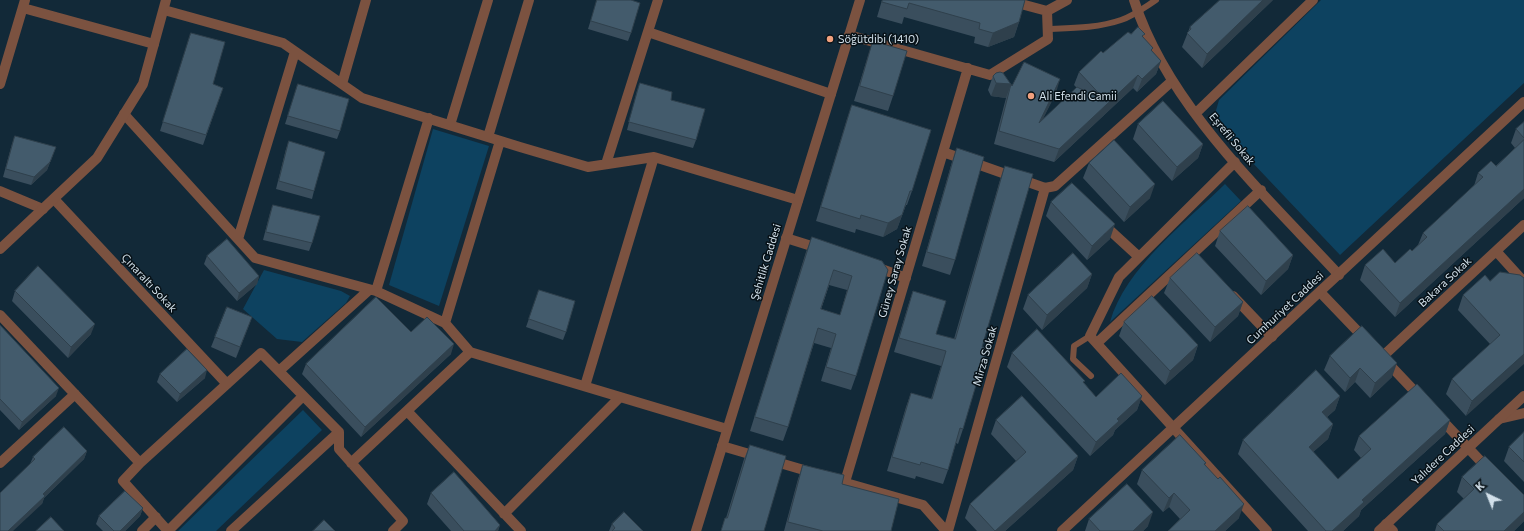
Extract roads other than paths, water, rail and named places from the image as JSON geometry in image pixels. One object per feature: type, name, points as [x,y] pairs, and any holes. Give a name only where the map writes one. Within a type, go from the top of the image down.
[{"type":"street","points":[[0,249],[97,158],[143,84],[166,0]]},
{"type":"street","points":[[342,84],[366,0]]},
{"type":"street","points":[[450,125],[488,0]]},
{"type":"street","points":[[488,137],[529,0]]},
{"type":"street","points":[[606,164],[658,0]]},
{"type":"street","name":"Şehitlik Caddesi","points":[[696,531],[860,0]]},
{"type":"street","points":[[1006,0],[1047,11],[1067,0]]},
{"type":"street","name":"Eşrefli Sokak","points":[[1134,0],[1141,22],[1172,81],[1216,141],[1339,275]]},
{"type":"street","points":[[1196,114],[1313,0]]},
{"type":"street","points":[[0,84],[24,4],[154,44]]},
{"type":"street","points":[[164,10],[283,43],[362,98],[500,141],[588,167],[654,157],[798,200]]},
{"type":"street","points":[[849,35],[990,75],[1048,40],[1047,11]]},
{"type":"street","points":[[648,32],[831,94]]},
{"type":"street","points":[[238,239],[295,52]]},
{"type":"street","name":"Güney Saray Sokak","points":[[845,482],[968,68]]},
{"type":"street","points":[[943,152],[1045,188],[1063,185],[1172,81]]},
{"type":"street","name":"Cumhuriyet Caddesi","points":[[1062,531],[1524,102]]},
{"type":"street","points":[[124,114],[255,258],[373,290],[445,323],[470,352],[727,429]]},
{"type":"street","points":[[279,371],[373,290],[429,118]]},
{"type":"street","points":[[445,323],[500,141]]},
{"type":"street","points":[[585,386],[654,157]]},
{"type":"street","points":[[1094,340],[1119,277],[1235,162]]},
{"type":"street","name":"Mirza Sokak","points":[[947,531],[1045,188]]},
{"type":"street","points":[[1094,340],[1195,257],[1261,190]]},
{"type":"street","points":[[0,191],[43,209]]},
{"type":"street","name":"Çınaraltı Sokak","points":[[54,199],[227,384]]},
{"type":"street","points":[[1093,214],[1140,257]]},
{"type":"street","name":"Bakara Sokak","points":[[1377,352],[1496,251],[1524,224]]},
{"type":"street","points":[[786,238],[831,253]]},
{"type":"street","points":[[1496,251],[1524,282]]},
{"type":"street","points":[[868,265],[906,278]]},
{"type":"street","points":[[1224,287],[1272,337]]},
{"type":"street","points":[[1320,292],[1494,474]]},
{"type":"street","points":[[0,315],[140,463]]},
{"type":"street","points":[[1094,340],[1267,531]]},
{"type":"street","points":[[351,463],[470,352]]},
{"type":"street","points":[[303,396],[168,531],[122,481],[261,353],[339,432],[339,449],[403,520],[392,531]]},
{"type":"street","points":[[0,463],[75,394]]},
{"type":"street","name":"Yalıdere Caddesi","points":[[1379,531],[1390,527],[1468,447],[1524,396]]},
{"type":"street","points":[[504,514],[620,397]]},
{"type":"street","points":[[406,411],[520,531]]},
{"type":"street","points":[[1499,419],[1524,413]]},
{"type":"street","points":[[230,531],[339,432]]},
{"type":"street","points":[[722,446],[923,505],[947,531]]},
{"type":"street","points":[[142,531],[156,517]]},
{"type":"lane","points":[[1047,29],[1076,28],[1120,20],[1138,12],[1156,0]]},
{"type":"lane","points":[[1091,376],[1073,359],[1074,346],[1094,340]]},
{"type":"place","name":"Söğütdibi (1410)","points":[[830,39]]},
{"type":"place","name":"Ali Efendi Camii","points":[[1031,96]]}]
